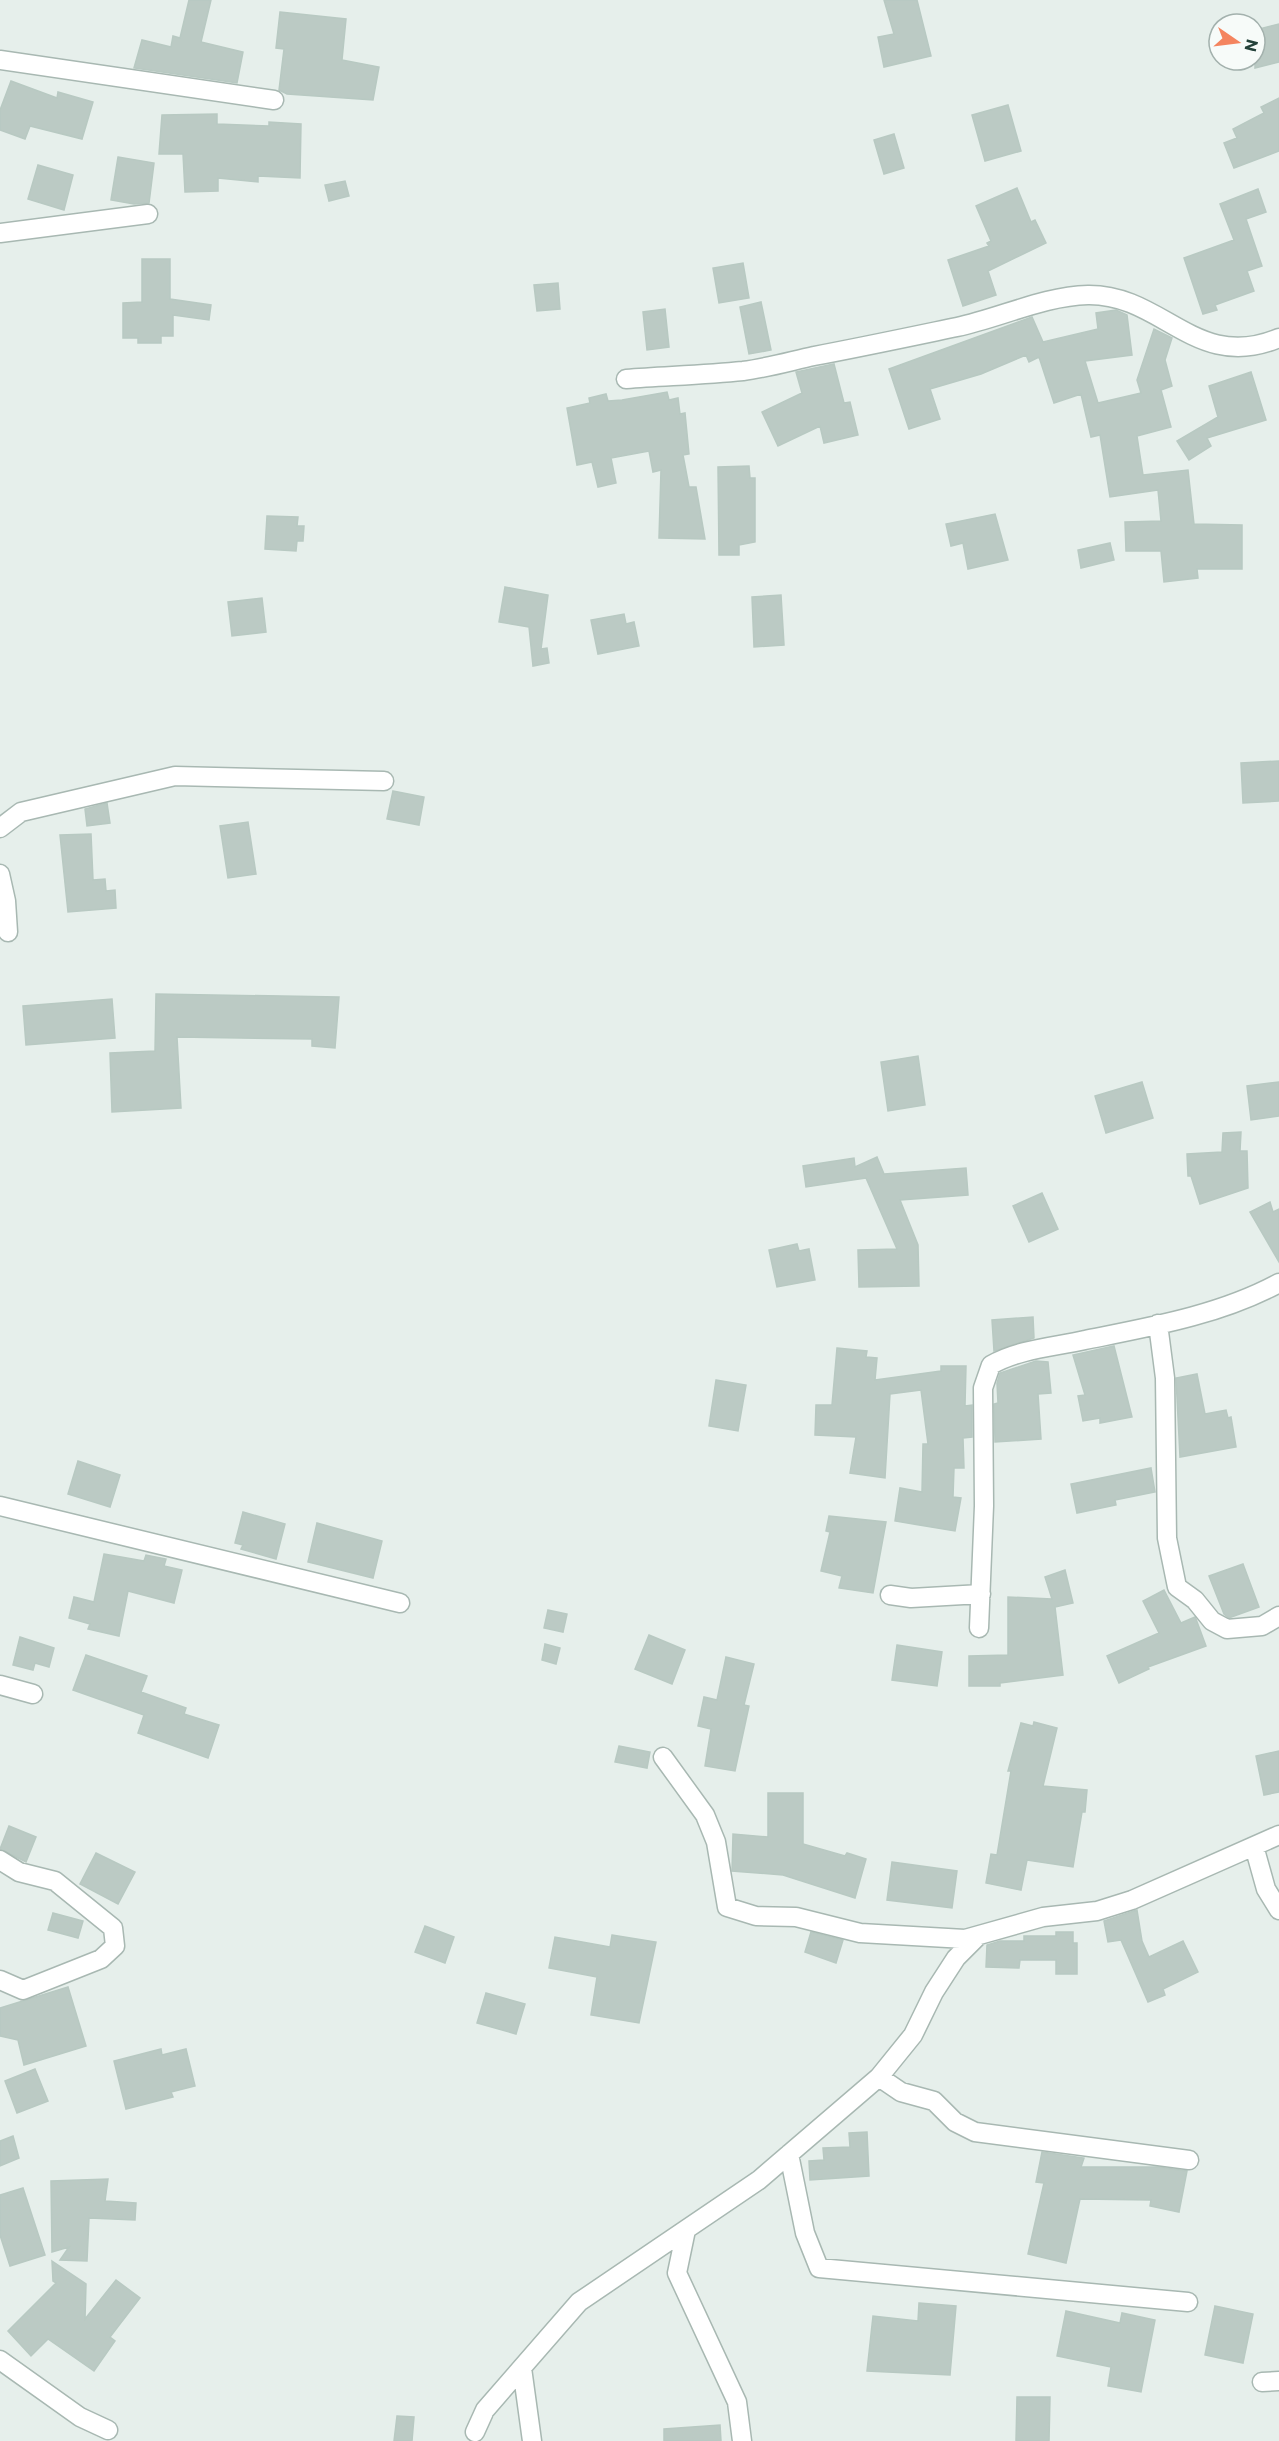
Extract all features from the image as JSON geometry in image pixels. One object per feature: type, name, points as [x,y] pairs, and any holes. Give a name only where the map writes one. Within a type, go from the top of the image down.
[{"type":"street","points":[[0,60],[274,100]]},
{"type":"street","points":[[0,232],[148,214]]},
{"type":"street","points":[[626,379],[745,371],[991,320],[1047,302],[1086,295],[1112,296],[1132,302],[1199,340],[1221,346],[1247,348],[1279,338]]},
{"type":"street","points":[[0,828],[21,812],[175,776],[384,780]]},
{"type":"street","points":[[0,874],[6,901],[8,932]]},
{"type":"street","points":[[980,1628],[984,1506],[983,1388],[991,1365],[1006,1357],[1236,1304],[1279,1283]]},
{"type":"street","points":[[1158,1323],[1164,1378],[1167,1538],[1177,1587],[1195,1600],[1212,1621],[1227,1629],[1262,1626],[1279,1616]]},
{"type":"street","points":[[0,1506],[400,1603]]},
{"type":"street","points":[[890,1595],[911,1598],[981,1594]]},
{"type":"street","points":[[0,1685],[33,1694]]},
{"type":"street","points":[[663,1757],[705,1815],[716,1842],[727,1906],[733,1911],[756,1916],[796,1917],[860,1933],[964,1939],[1043,1917],[1097,1911],[1132,1900],[1279,1835]]},
{"type":"street","points":[[1254,1846],[1266,1889],[1279,1910]]},
{"type":"street","points":[[0,1860],[19,1872],[55,1881],[113,1928],[115,1946],[101,1959],[23,1990],[0,1980]]},
{"type":"street","points":[[475,2432],[485,2410],[579,2302],[759,2180],[879,2077],[913,2035],[934,1992],[956,1958],[978,1936]]},
{"type":"street","points":[[879,2077],[901,2092],[934,2101],[955,2122],[975,2132],[1189,2160]]},
{"type":"street","points":[[789,2154],[805,2233],[819,2268],[1188,2302]]},
{"type":"street","points":[[686,2230],[676,2273],[737,2402],[742,2441]]},
{"type":"street","points":[[0,2360],[81,2417],[108,2430]]},
{"type":"street","points":[[522,2368],[532,2441]]},
{"type":"building","points":[[189,0],[211,0],[201,42],[243,52],[237,83],[134,68],[142,40],[171,47],[173,36],[180,38]]},
{"type":"building","points":[[884,0],[917,0],[931,56],[884,67],[878,37],[894,34]]},
{"type":"building","points":[[280,12],[346,19],[342,60],[379,67],[373,100],[287,94],[279,90],[284,49],[276,48]]},
{"type":"building","points":[[1279,24],[1279,62],[1267,65],[1267,27]]},
{"type":"building","points":[[11,81],[57,98],[58,92],[93,102],[82,139],[30,126],[25,139],[0,130],[0,110]]},
{"type":"building","points":[[1279,98],[1279,151],[1234,168],[1224,143],[1237,138],[1233,129],[1264,113],[1261,107]]},
{"type":"building","points":[[1008,105],[1021,151],[985,161],[972,115]]},
{"type":"building","points":[[217,114],[217,124],[269,126],[269,122],[301,124],[300,178],[258,176],[258,182],[218,178],[218,191],[185,192],[183,154],[159,154],[162,115]]},
{"type":"building","points":[[894,134],[904,168],[884,174],[874,140]]},
{"type":"building","points":[[118,157],[154,163],[149,203],[134,204],[111,200]]},
{"type":"building","points":[[38,165],[73,175],[64,210],[28,199]]},
{"type":"building","points":[[345,181],[349,196],[329,201],[325,185]]},
{"type":"building","points":[[1017,188],[1031,222],[1035,220],[1046,243],[988,271],[996,295],[963,306],[948,260],[989,246],[987,243],[991,241],[976,206]]},
{"type":"building","points":[[1258,189],[1266,212],[1246,219],[1262,266],[1247,271],[1254,291],[1215,305],[1217,310],[1203,314],[1184,258],[1234,240],[1220,204]]},
{"type":"building","points":[[142,259],[170,259],[170,299],[211,305],[209,320],[173,315],[173,336],[161,336],[161,343],[138,343],[138,338],[123,338],[123,303],[142,302]]},
{"type":"building","points":[[743,263],[749,298],[719,303],[713,268]]},
{"type":"building","points":[[558,283],[560,309],[537,311],[534,285]]},
{"type":"building","points":[[761,302],[771,350],[749,354],[740,307]]},
{"type":"building","points":[[665,309],[669,347],[647,350],[643,312]]},
{"type":"building","points":[[1116,310],[1127,315],[1132,355],[1085,361],[1098,403],[1141,393],[1137,380],[1154,329],[1172,338],[1165,360],[1172,386],[1161,390],[1171,427],[1137,436],[1143,475],[1188,470],[1194,524],[1242,525],[1242,569],[1197,569],[1198,578],[1164,582],[1161,551],[1126,551],[1125,522],[1161,521],[1158,490],[1110,497],[1100,435],[1091,437],[1081,394],[1054,403],[1039,357],[1029,362],[1026,355],[981,374],[930,389],[940,419],[909,429],[889,369],[1032,317],[1043,342],[1098,329],[1096,313]]},
{"type":"building","points":[[834,364],[844,403],[850,402],[858,435],[824,443],[820,426],[778,446],[762,412],[802,393],[796,372]]},
{"type":"building","points":[[1251,372],[1266,420],[1207,438],[1211,446],[1189,460],[1177,441],[1218,417],[1209,386]]},
{"type":"building","points":[[667,392],[669,400],[678,398],[680,414],[685,413],[689,454],[683,455],[689,487],[696,487],[705,539],[659,538],[661,470],[653,472],[649,451],[611,458],[616,483],[598,487],[592,462],[577,465],[567,408],[590,403],[589,398],[606,394],[608,401]]},
{"type":"building","points":[[749,466],[750,478],[755,478],[755,542],[739,545],[739,555],[719,555],[718,467]]},
{"type":"building","points":[[995,514],[1008,560],[968,569],[963,543],[951,546],[946,524]]},
{"type":"building","points":[[267,516],[298,517],[297,526],[304,526],[303,541],[297,541],[296,551],[265,549]]},
{"type":"building","points":[[1110,543],[1114,560],[1081,568],[1078,550]]},
{"type":"building","points":[[505,587],[548,595],[541,649],[547,648],[549,663],[533,666],[529,627],[499,622]]},
{"type":"building","points":[[781,595],[784,645],[754,647],[752,597]]},
{"type":"building","points":[[262,598],[266,632],[232,636],[228,602]]},
{"type":"building","points":[[624,614],[626,624],[634,622],[639,646],[598,654],[591,620]]},
{"type":"building","points":[[1279,761],[1279,801],[1243,803],[1241,763]]},
{"type":"building","points":[[393,791],[424,797],[419,825],[387,819]]},
{"type":"building","points":[[107,803],[110,823],[87,826],[85,809]]},
{"type":"building","points":[[248,822],[256,874],[228,878],[220,826]]},
{"type":"building","points":[[91,834],[93,880],[105,879],[106,891],[115,890],[116,908],[68,912],[60,835]]},
{"type":"building","points":[[156,994],[339,997],[335,1048],[312,1046],[312,1039],[177,1037],[181,1108],[112,1112],[110,1053],[155,1051]]},
{"type":"building","points":[[112,999],[115,1038],[26,1045],[23,1006]]},
{"type":"building","points":[[918,1056],[925,1105],[888,1111],[881,1062]]},
{"type":"building","points":[[1142,1082],[1153,1118],[1106,1133],[1095,1096]]},
{"type":"building","points":[[1279,1082],[1279,1116],[1251,1120],[1247,1086]]},
{"type":"building","points":[[1241,1132],[1240,1151],[1247,1151],[1248,1188],[1200,1204],[1191,1176],[1188,1176],[1187,1154],[1222,1152],[1223,1133]]},
{"type":"building","points":[[877,1157],[884,1174],[966,1168],[968,1195],[900,1200],[918,1245],[919,1286],[859,1287],[858,1250],[897,1249],[866,1178],[806,1187],[803,1166],[854,1158],[855,1167]]},
{"type":"building","points":[[1042,1193],[1058,1229],[1029,1242],[1013,1206]]},
{"type":"building","points":[[1270,1202],[1273,1212],[1279,1209],[1279,1262],[1250,1212]]},
{"type":"building","points":[[797,1244],[799,1251],[809,1249],[815,1280],[777,1287],[769,1250]]},
{"type":"building","points":[[1033,1317],[1034,1338],[994,1351],[992,1320]]},
{"type":"building","points":[[1114,1346],[1132,1417],[1100,1423],[1100,1418],[1083,1421],[1078,1396],[1085,1395],[1073,1355]]},
{"type":"building","points":[[837,1348],[867,1351],[866,1357],[877,1358],[875,1380],[941,1371],[941,1366],[966,1366],[965,1406],[972,1405],[972,1437],[963,1438],[964,1468],[954,1468],[953,1497],[961,1498],[955,1531],[895,1521],[900,1488],[922,1492],[923,1444],[928,1444],[921,1390],[890,1394],[885,1478],[850,1473],[856,1437],[815,1435],[816,1405],[832,1405]]},
{"type":"building","points":[[1036,1361],[1048,1362],[1051,1393],[1038,1394],[1041,1439],[995,1442],[994,1404],[998,1403],[997,1383],[1000,1373]]},
{"type":"building","points":[[1197,1374],[1205,1414],[1226,1410],[1228,1418],[1231,1417],[1236,1447],[1180,1457],[1176,1378]]},
{"type":"building","points":[[716,1380],[746,1385],[738,1431],[709,1426]]},
{"type":"building","points":[[78,1461],[120,1475],[110,1507],[68,1494]]},
{"type":"building","points":[[1151,1468],[1155,1492],[1115,1500],[1116,1505],[1077,1513],[1071,1484]]},
{"type":"building","points":[[243,1512],[285,1524],[276,1559],[241,1549],[243,1545],[235,1543]]},
{"type":"building","points":[[829,1516],[886,1522],[873,1593],[839,1588],[842,1576],[821,1571],[830,1532],[826,1531]]},
{"type":"building","points":[[317,1523],[382,1541],[373,1578],[308,1562]]},
{"type":"building","points":[[104,1554],[144,1561],[146,1555],[166,1559],[164,1566],[182,1570],[174,1603],[128,1591],[119,1636],[88,1629],[90,1624],[69,1618],[74,1597],[94,1602]]},
{"type":"building","points":[[1243,1564],[1259,1607],[1229,1618],[1224,1614],[1209,1576]]},
{"type":"building","points":[[1065,1570],[1073,1603],[1055,1607],[1063,1675],[1000,1683],[1000,1686],[969,1686],[969,1656],[1008,1655],[1008,1597],[1052,1599],[1045,1577]]},
{"type":"building","points":[[1164,1590],[1181,1623],[1195,1617],[1206,1646],[1148,1667],[1149,1669],[1119,1683],[1107,1656],[1159,1633],[1143,1601]]},
{"type":"building","points":[[548,1610],[567,1614],[563,1632],[544,1628]]},
{"type":"building","points":[[649,1635],[685,1650],[672,1684],[635,1669]]},
{"type":"building","points":[[20,1637],[54,1648],[49,1667],[35,1663],[33,1670],[13,1665]]},
{"type":"building","points":[[545,1644],[560,1648],[556,1664],[542,1660]]},
{"type":"building","points":[[897,1645],[942,1652],[937,1686],[892,1680]]},
{"type":"building","points":[[86,1655],[147,1676],[141,1692],[186,1708],[184,1714],[219,1725],[208,1758],[138,1733],[144,1715],[73,1690]]},
{"type":"building","points":[[726,1657],[754,1664],[744,1705],[749,1706],[735,1771],[705,1766],[711,1729],[698,1726],[704,1697],[717,1700]]},
{"type":"building","points":[[1034,1722],[1057,1728],[1043,1786],[1087,1790],[1085,1812],[1082,1812],[1073,1867],[1027,1860],[1021,1890],[986,1883],[991,1854],[997,1855],[1011,1771],[1008,1771],[1021,1723],[1033,1726]]},
{"type":"building","points":[[619,1746],[650,1752],[647,1768],[615,1762]]},
{"type":"building","points":[[1279,1751],[1279,1792],[1264,1795],[1256,1756]]},
{"type":"building","points":[[768,1793],[803,1793],[803,1844],[845,1856],[847,1853],[866,1859],[855,1898],[783,1875],[732,1871],[733,1834],[768,1837]]},
{"type":"building","points":[[9,1826],[36,1837],[26,1862],[0,1849]]},
{"type":"building","points":[[96,1853],[135,1872],[118,1904],[80,1884]]},
{"type":"building","points":[[892,1862],[957,1871],[952,1908],[887,1900]]},
{"type":"building","points":[[1137,1910],[1142,1941],[1149,1957],[1183,1941],[1198,1972],[1163,1989],[1165,1995],[1148,2002],[1121,1940],[1108,1942],[1104,1921]]},
{"type":"building","points":[[53,1913],[83,1921],[78,1938],[48,1930]]},
{"type":"building","points":[[425,1926],[454,1937],[445,1963],[415,1952]]},
{"type":"building","points":[[811,1932],[843,1940],[836,1963],[805,1952]]},
{"type":"building","points":[[1056,1932],[1073,1932],[1073,1943],[1077,1943],[1077,1974],[1056,1974],[1056,1960],[1020,1960],[1019,1968],[986,1967],[987,1945],[1000,1941],[1024,1941],[1024,1936],[1056,1936]]},
{"type":"building","points":[[612,1935],[656,1942],[639,2023],[591,2015],[597,1977],[549,1968],[555,1937],[610,1947]]},
{"type":"building","points":[[68,1987],[86,2046],[24,2065],[18,2040],[0,2036],[0,2008]]},
{"type":"building","points":[[486,1993],[525,2004],[516,2034],[477,2023]]},
{"type":"building","points":[[161,2049],[162,2055],[186,2049],[195,2086],[171,2092],[173,2097],[126,2109],[114,2061]]},
{"type":"building","points":[[35,2069],[48,2101],[17,2113],[5,2081]]},
{"type":"building","points":[[867,2132],[869,2176],[810,2180],[809,2161],[824,2160],[823,2148],[850,2147],[849,2133]]},
{"type":"building","points":[[13,2136],[19,2158],[0,2166],[0,2141]]},
{"type":"building","points":[[1042,2152],[1084,2158],[1081,2167],[1158,2167],[1187,2171],[1179,2212],[1150,2206],[1151,2200],[1080,2199],[1066,2263],[1028,2254],[1044,2183],[1036,2182]]},
{"type":"building","points":[[108,2179],[105,2201],[136,2203],[135,2220],[89,2218],[87,2261],[60,2260],[69,2247],[52,2252],[51,2181]]},
{"type":"building","points":[[23,2188],[45,2255],[10,2266],[0,2235],[0,2195]]},
{"type":"building","points":[[52,2261],[86,2284],[85,2319],[116,2280],[140,2298],[110,2337],[115,2341],[94,2371],[48,2339],[31,2356],[8,2331],[56,2283],[53,2281]]},
{"type":"building","points":[[919,2303],[956,2306],[950,2375],[867,2371],[873,2316],[918,2321]]},
{"type":"building","points":[[1215,2306],[1253,2314],[1243,2363],[1205,2355]]},
{"type":"building","points":[[1066,2311],[1120,2323],[1122,2313],[1155,2320],[1141,2392],[1108,2386],[1111,2367],[1057,2356]]},
{"type":"building","points":[[1017,2397],[1050,2397],[1049,2441],[1016,2441]]},
{"type":"building","points":[[397,2416],[414,2417],[412,2441],[394,2441]]},
{"type":"building","points":[[720,2425],[721,2441],[664,2441],[664,2429]]}]
